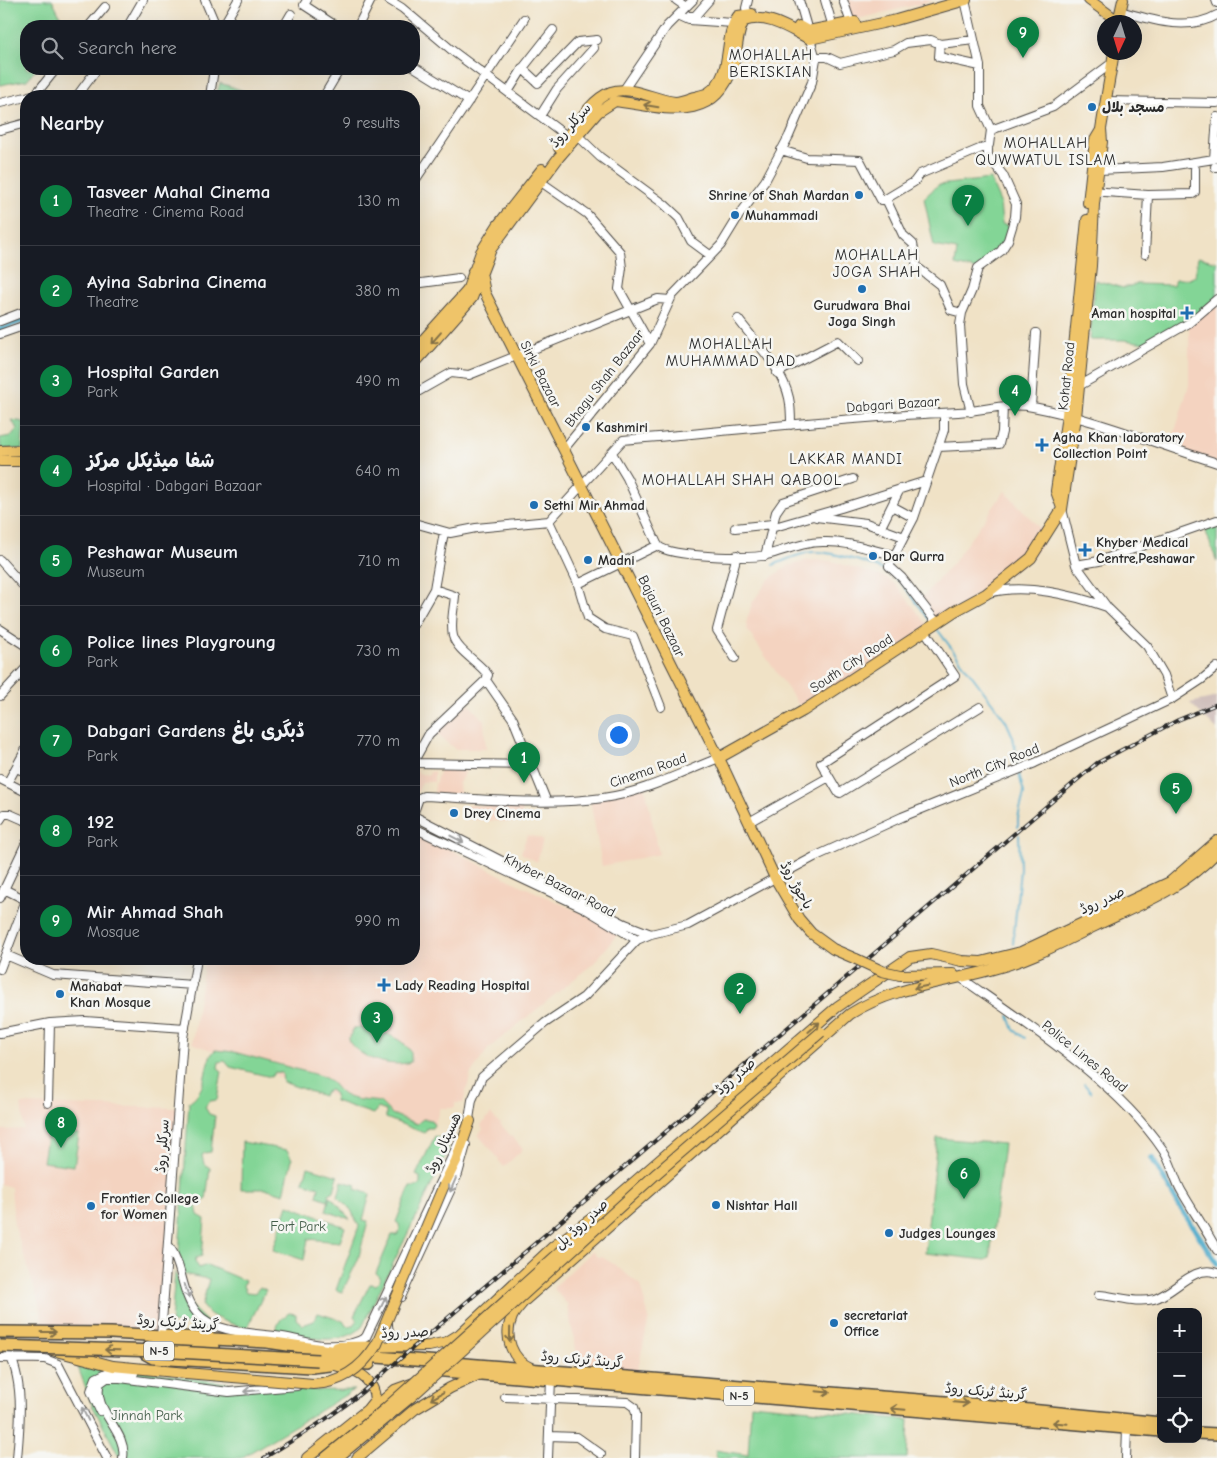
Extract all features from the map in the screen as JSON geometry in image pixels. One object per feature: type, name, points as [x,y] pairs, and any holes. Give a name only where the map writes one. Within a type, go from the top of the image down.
[{"type":"highway","name":"گرینڈ ٹرنک روڈ","points":[[0,1332],[161,1336],[289,1345],[364,1356],[534,1370],[693,1387],[1157,1431]]},
{"type":"highway","points":[[289,1345],[270,1349],[154,1345],[148,1348],[146,1354],[152,1358],[312,1368],[325,1362]]},
{"type":"highway","name":"گرینڈ ٹرنک روڈ","points":[[3,1348],[45,1348],[325,1362],[551,1379],[970,1404],[1157,1423]]},
{"type":"highway","points":[[1202,1426],[1217,1427]]},
{"type":"highway","points":[[1202,1433],[1217,1434]]},
{"type":"main road","points":[[809,35],[833,27],[948,0]]},
{"type":"main road","points":[[501,228],[573,136],[594,104],[610,92],[623,91],[676,106],[708,93],[721,79],[727,64],[733,24],[738,16],[749,16],[780,23],[809,35],[896,20],[965,0]]},
{"type":"main road","points":[[1088,0],[1114,15]]},
{"type":"main road","points":[[1098,0],[1116,15]]},
{"type":"main road","points":[[1120,15],[1123,0]]},
{"type":"main road","name":"سرکلر روڈ","points":[[420,356],[470,293],[477,271],[491,249],[501,228],[541,182],[573,136],[598,112],[615,101],[676,106],[704,104],[721,90],[733,66],[740,27],[749,16]]},
{"type":"main road","name":"Kohat Road","points":[[1071,416],[1079,386],[1093,191],[1099,170],[1102,142],[1101,129],[1113,60]]},
{"type":"main road","points":[[986,594],[1032,558],[1062,509],[1056,491],[1071,416],[1093,191],[1095,140],[1101,129]]},
{"type":"main road","name":"Sirki Bazaar","points":[[477,271],[485,293],[582,486]]},
{"type":"main road","points":[[420,344],[470,293]]},
{"type":"main road","points":[[0,451],[20,454]]},
{"type":"main road","points":[[0,461],[20,456]]},
{"type":"main road","name":"Bajauri Bazaar","points":[[582,486],[719,758]]},
{"type":"main road","name":"South City Road","points":[[719,758],[803,711],[937,623],[986,594]]},
{"type":"main road","name":"باجوڑ روڈ","points":[[719,758],[775,878],[799,919],[811,933],[833,949],[882,971],[900,975],[935,976],[992,970]]},
{"type":"main road","name":"صدر روڈ","points":[[289,1345],[322,1345],[347,1348],[407,1347],[428,1346],[447,1342],[460,1334],[554,1246],[595,1216],[837,1007],[896,966],[910,957],[924,953],[962,961],[984,962],[1032,947],[1150,893],[1183,873],[1217,841]]},
{"type":"main road","name":"صدر روڈ","points":[[534,1370],[519,1362],[509,1339],[512,1316],[524,1301],[848,1017],[865,1005],[887,995],[992,970],[1032,956],[1161,896],[1191,877],[1217,852]]},
{"type":"main road","name":"باجوڑ روڈ","points":[[900,975],[973,968],[984,962]]},
{"type":"main road","name":"صدر روڈ پل","points":[[337,1458],[411,1397],[657,1172],[821,1032],[834,1022],[848,1017]]},
{"type":"main road","points":[[45,1348],[113,1366],[257,1380],[322,1384],[349,1375],[366,1361],[377,1344],[444,1185],[456,1161],[470,1121]]},
{"type":"main road","name":"صدر روڈ پل","points":[[325,1458],[415,1383],[577,1237],[595,1216]]},
{"type":"main road","points":[[428,1346],[442,1363]]},
{"type":"main road","points":[[307,1458],[374,1403],[374,1387],[369,1381],[348,1368],[325,1362]]},
{"type":"main road","points":[[357,1458],[415,1409],[450,1388],[480,1374]]},
{"type":"main road","points":[[316,1458],[395,1390],[415,1383]]},
{"type":"main road","points":[[351,1458],[404,1412],[411,1397]]},
{"type":"street","points":[[131,20],[143,0]]},
{"type":"street","points":[[205,0],[213,20]]},
{"type":"street","points":[[226,20],[238,0]]},
{"type":"street","points":[[307,0],[304,5],[327,20]]},
{"type":"street","points":[[361,20],[371,0]]},
{"type":"street","points":[[389,0],[417,20]]},
{"type":"street","points":[[402,8],[408,0]]},
{"type":"street","points":[[676,0],[689,20],[733,24]]},
{"type":"street","points":[[623,91],[667,26],[693,0]]},
{"type":"street","points":[[682,11],[695,16],[710,0]]},
{"type":"street","points":[[748,0],[746,8],[749,16]]},
{"type":"street","name":"Bhagu Shah Bazaar","points":[[564,449],[650,344],[670,300],[721,245],[740,214],[765,181],[789,136],[795,118],[807,98],[813,78],[815,57],[799,0]]},
{"type":"street","points":[[825,0],[833,27]]},
{"type":"street","points":[[843,0],[851,23]]},
{"type":"street","points":[[965,0],[980,66],[980,106],[991,130],[988,156],[1004,175],[1015,199],[1015,217],[1008,240],[1001,251],[978,268],[972,290],[962,313],[960,325],[964,384],[971,412]]},
{"type":"street","points":[[1216,0],[1217,4]]},
{"type":"street","points":[[94,20],[105,7]]},
{"type":"street","points":[[288,20],[291,14]]},
{"type":"street","points":[[1142,19],[1193,24],[1202,23],[1217,15]]},
{"type":"street","points":[[420,173],[524,19]]},
{"type":"street","points":[[420,23],[486,76],[540,116],[573,136],[664,204],[679,218],[691,241],[710,255]]},
{"type":"street","points":[[508,92],[522,68],[553,30]]},
{"type":"street","points":[[522,68],[538,83],[578,42],[597,40]]},
{"type":"street","points":[[815,57],[827,57],[840,64],[894,50],[906,43],[931,40],[940,44],[974,40]]},
{"type":"street","points":[[940,44],[939,57],[980,66]]},
{"type":"street","points":[[540,116],[557,89],[594,48]]},
{"type":"street","points":[[991,130],[1053,107],[1112,64]]},
{"type":"street","points":[[420,71],[469,101]]},
{"type":"street","points":[[39,90],[51,75]]},
{"type":"street","points":[[81,90],[92,75]]},
{"type":"street","points":[[211,90],[213,75]]},
{"type":"street","points":[[328,90],[336,75]]},
{"type":"street","points":[[0,103],[20,99]]},
{"type":"street","points":[[1106,101],[1217,103]]},
{"type":"street","points":[[1099,170],[1163,167],[1214,158],[1217,117]]},
{"type":"street","points":[[0,130],[20,125]]},
{"type":"street","points":[[883,200],[914,182],[920,174],[988,145]]},
{"type":"street","points":[[781,150],[807,158],[860,160],[903,235],[913,244],[917,268],[940,285],[951,310],[962,313]]},
{"type":"street","points":[[1093,191],[1148,195],[1194,194],[1195,169]]},
{"type":"street","points":[[541,182],[587,214],[620,252],[622,268],[619,289],[650,344]]},
{"type":"street","points":[[1145,254],[1148,195]]},
{"type":"street","points":[[420,283],[459,278]]},
{"type":"street","points":[[420,390],[450,373],[469,376],[658,299],[670,300]]},
{"type":"street","points":[[1079,386],[1189,323],[1217,299]]},
{"type":"street","points":[[0,321],[20,313]]},
{"type":"street","points":[[738,319],[777,373],[789,396],[790,425]]},
{"type":"street","points":[[0,334],[20,326]]},
{"type":"street","points":[[1032,406],[1036,333]]},
{"type":"street","points":[[777,373],[838,341],[858,361]]},
{"type":"street","name":"Dabgari Bazaar","points":[[549,521],[623,440],[790,425],[1032,406],[1071,416],[1217,463]]},
{"type":"street","points":[[938,447],[999,444],[1002,432],[1003,407]]},
{"type":"street","points":[[937,623],[902,578],[890,568],[894,555],[914,518],[944,430],[944,413]]},
{"type":"street","points":[[612,453],[627,478],[658,545],[666,551],[682,555],[765,556],[811,543],[826,542],[894,555]]},
{"type":"street","points":[[765,556],[776,512],[783,502],[853,479]]},
{"type":"street","points":[[735,528],[772,526],[812,517],[926,481]]},
{"type":"street","points":[[881,527],[900,489]]},
{"type":"street","points":[[892,506],[914,518]]},
{"type":"street","points":[[1062,509],[1076,565],[1107,607],[1147,646],[1164,675],[1172,699]]},
{"type":"street","points":[[812,517],[881,527],[904,537]]},
{"type":"street","points":[[1076,565],[1099,561],[1217,520]]},
{"type":"street","points":[[420,525],[450,533],[549,521],[578,584],[588,618],[604,629],[633,636],[661,707]]},
{"type":"street","points":[[420,614],[434,590],[444,532]]},
{"type":"street","points":[[578,584],[658,545]]},
{"type":"street","points":[[735,658],[718,633],[717,627],[737,555]]},
{"type":"street","points":[[0,560],[20,582]]},
{"type":"street","points":[[420,751],[429,734],[486,680],[488,675],[456,643],[453,635],[455,596],[434,590]]},
{"type":"street","name":"South City Road","points":[[986,594],[998,590],[1054,593],[1081,598],[1107,607]]},
{"type":"street","points":[[0,629],[20,642]]},
{"type":"street","points":[[925,631],[955,676],[821,763],[829,778],[840,793],[980,707]]},
{"type":"street","name":"North City Road","points":[[775,878],[844,843],[1035,763],[1172,699],[1217,667]]},
{"type":"street","points":[[0,696],[20,674]]},
{"type":"street","points":[[486,680],[513,719],[533,764],[546,800]]},
{"type":"street","name":"Cinema Road","points":[[420,798],[424,796],[546,800],[604,798],[629,792],[719,758]]},
{"type":"street","points":[[0,789],[20,760]]},
{"type":"street","points":[[420,762],[533,764]]},
{"type":"street","points":[[16,768],[20,770]]},
{"type":"street","points":[[749,822],[829,778]]},
{"type":"street","points":[[4,781],[20,789]]},
{"type":"street","points":[[0,820],[4,814],[8,813],[20,818]]},
{"type":"street","points":[[420,819],[525,876],[625,924],[651,934]]},
{"type":"street","name":"Khyber Bazaar Road","points":[[420,831],[525,876],[637,940]]},
{"type":"street","points":[[0,898],[20,856]]},
{"type":"street","points":[[637,940],[651,934],[688,925],[775,878]]},
{"type":"street","points":[[4,889],[20,897]]},
{"type":"street","points":[[0,969],[20,916]]},
{"type":"street","name":"ھسپتال روڈ","points":[[169,1246],[175,1254],[188,1297],[198,1314],[214,1324],[233,1331],[288,1338],[322,1345],[354,1343],[366,1336],[470,1121],[472,1100],[482,1077],[544,1023],[584,996],[637,940]]},
{"type":"street","points":[[6,955],[20,961]]},
{"type":"street","points":[[30,965],[53,975],[193,985]]},
{"type":"street","name":"سرکلر روڈ","points":[[161,1336],[185,1028],[196,965]]},
{"type":"street","name":"Police Lines Road","points":[[961,978],[1093,1075],[1131,1110],[1163,1150],[1183,1194],[1202,1221],[1217,1250]]},
{"type":"street","points":[[0,1033],[50,1023],[93,1021],[185,1028]]},
{"type":"street","points":[[48,1103],[50,1023]]},
{"type":"street","points":[[407,1347],[393,1339],[388,1330],[388,1320],[429,1240],[458,1174],[470,1121]]},
{"type":"street","points":[[1099,1294],[1150,1300],[1164,1295],[1197,1273],[1211,1271],[1217,1273]]},
{"type":"street","points":[[3,1348],[12,1358],[19,1406],[17,1458]]},
{"type":"street","points":[[0,1358],[45,1359],[55,1362],[61,1368],[107,1458]]},
{"type":"street","points":[[123,1458],[124,1450],[99,1396],[100,1383],[107,1378],[127,1378],[239,1392],[326,1380],[339,1376],[348,1368]]},
{"type":"street","points":[[123,1458],[93,1397],[93,1382],[100,1375],[109,1372],[240,1382],[257,1380]]},
{"type":"street","points":[[548,1458],[551,1379]]},
{"type":"street","points":[[505,1397],[551,1398],[631,1404],[636,1414],[635,1458]]},
{"type":"street","points":[[1126,1458],[1127,1428]]},
{"type":"street","points":[[549,1436],[576,1437],[601,1454]]},
{"type":"shaded area","points":[[842,0],[931,0],[932,1],[849,21]]},
{"type":"shaded area","points":[[1217,299],[1217,463],[1170,448],[1189,385],[1189,323]]},
{"type":"shaded area","points":[[1005,491],[1047,536],[1031,558],[937,623],[920,600],[952,564]]},
{"type":"shaded area","points":[[809,560],[831,561],[887,578],[897,586],[930,628],[803,711],[748,631],[746,623],[752,603],[769,579],[788,566]]},
{"type":"shaded area","points":[[1217,697],[1217,730],[1190,703]]},
{"type":"shaded area","points":[[468,703],[484,721],[486,749],[455,749],[435,733]]},
{"type":"shaded area","points":[[440,769],[466,771],[459,783],[460,796],[434,794]]},
{"type":"shaded area","points":[[434,771],[434,782],[422,782],[420,786],[420,773],[429,775],[430,772]]},
{"type":"shaded area","points":[[645,786],[659,854],[602,866],[590,799]]},
{"type":"shaded area","points":[[468,805],[522,807],[522,823],[467,819]]},
{"type":"shaded area","name":"Lady Reading Hospital","points":[[420,834],[518,884],[620,931],[594,963],[489,1048],[471,1073],[463,1103],[455,1103],[455,1108],[440,1108],[434,1126],[421,1121],[417,1125],[388,1113],[383,1106],[370,1109],[328,1094],[328,1087],[315,1090],[276,1076],[275,1067],[219,1053],[192,1043],[204,965],[420,965]]},
{"type":"shaded area","points":[[527,835],[543,839],[537,862],[521,853]]},
{"type":"shaded area","name":"Frontier College for Women","points":[[21,1104],[179,1108],[158,1337],[43,1332],[41,1310],[14,1224],[11,1187],[0,1184],[0,1130],[24,1129]]},
{"type":"shaded area","points":[[491,1114],[523,1149],[504,1167],[478,1135],[483,1130],[481,1125]]},
{"type":"shaded area","points":[[592,1251],[597,1257],[602,1257],[615,1265],[640,1285],[649,1318],[636,1378],[576,1373],[577,1354],[567,1304],[553,1288]]},
{"type":"green space","points":[[0,0],[52,0],[62,20],[20,20],[20,75],[31,75],[27,80],[0,85]]},
{"type":"green space","points":[[220,83],[241,90],[218,90]]},
{"type":"green space","points":[[990,179],[1000,202],[1002,224],[1012,227],[1008,240],[977,270],[955,265],[957,250],[934,246],[924,198],[938,185]]},
{"type":"green space","points":[[1198,257],[1217,262],[1217,299],[1188,320],[1145,343],[1124,340],[1090,340],[1095,280],[1123,288],[1137,284],[1173,285],[1175,279],[1188,279],[1195,276]]},
{"type":"green space","points":[[12,420],[20,421],[20,449],[1,449],[0,438],[11,436],[17,429]]},
{"type":"green space","points":[[1217,525],[1217,562],[1205,529]]},
{"type":"green space","points":[[360,1027],[374,1030],[401,1041],[411,1052],[411,1062],[403,1064],[385,1063],[360,1052],[348,1040],[353,1029]]},
{"type":"green space","points":[[215,1050],[234,1052],[321,1076],[347,1097],[380,1102],[392,1114],[417,1124],[423,1119],[431,1120],[434,1125],[432,1128],[427,1128],[424,1133],[386,1118],[386,1111],[378,1108],[373,1114],[335,1101],[335,1094],[330,1090],[324,1093],[323,1096],[283,1082],[282,1073],[275,1072],[271,1077],[230,1067],[225,1061],[219,1062],[218,1068],[222,1071],[217,1100],[209,1101],[205,1107],[209,1114],[215,1116],[211,1152],[204,1153],[202,1156],[204,1164],[210,1168],[206,1200],[202,1200],[196,1205],[198,1215],[205,1219],[202,1256],[196,1258],[195,1261],[199,1268],[207,1265],[245,1281],[243,1286],[246,1292],[255,1293],[260,1287],[266,1290],[247,1328],[222,1320],[206,1311],[202,1306],[209,1279],[183,1274],[179,1252],[189,1102],[200,1090],[208,1062]]},
{"type":"green space","points":[[48,1130],[79,1134],[74,1166],[43,1162]]},
{"type":"green space","points":[[435,1136],[443,1139],[449,1149],[362,1327],[343,1337],[332,1339],[308,1338],[274,1332],[281,1319],[289,1313],[296,1314],[296,1319],[303,1325],[314,1321],[318,1313],[343,1321],[349,1327],[355,1324],[357,1320],[354,1316],[370,1284],[376,1285],[380,1281],[380,1277],[376,1273],[392,1235],[397,1235],[400,1231],[399,1224],[396,1222],[410,1187],[416,1187],[420,1183],[420,1177],[416,1175]]},
{"type":"green space","points":[[937,1138],[1004,1144],[990,1257],[986,1260],[925,1253]]},
{"type":"green space","points":[[242,1142],[287,1150],[292,1159],[284,1194],[268,1189],[241,1189]]},
{"type":"green space","points":[[308,1167],[338,1176],[334,1191],[329,1194],[328,1200],[317,1196],[319,1187],[303,1182]]},
{"type":"green space","points":[[342,1181],[356,1185],[355,1189],[370,1194],[363,1220],[368,1221],[358,1260],[342,1292],[336,1290],[359,1226],[351,1210],[338,1197]]},
{"type":"green space","points":[[330,1196],[350,1219],[326,1211]]},
{"type":"green space","name":"Fort Park","points":[[288,1205],[345,1227],[340,1242],[308,1239],[304,1260],[273,1250]]},
{"type":"green space","points":[[175,1271],[186,1301],[212,1327],[171,1323]]},
{"type":"green space","name":"Jinnah Park","points":[[75,1359],[179,1376],[284,1389],[354,1390],[241,1458],[120,1458],[92,1405]]},
{"type":"green space","points":[[751,1404],[909,1420],[907,1458],[717,1458],[715,1450],[748,1455]]},
{"type":"waterway","points":[[0,329],[20,322]]},
{"type":"waterway","points":[[773,565],[798,555],[813,552],[832,554],[869,564],[897,579],[911,594],[931,622]]},
{"type":"waterway","points":[[937,629],[1006,721],[1013,737],[1018,764]]},
{"type":"waterway","points":[[1018,827],[1018,818],[1024,793],[1019,774]]},
{"type":"waterway","points":[[1013,944],[1020,869],[1019,835]]},
{"type":"waterway","points":[[1009,1016],[1014,1030],[1025,1038]]},
{"type":"waterway","points":[[1084,1084],[1091,1092]]},
{"type":"waterway","points":[[1152,1158],[1180,1207],[1217,1263]]},
{"type":"railway","points":[[264,1458],[328,1417],[373,1383],[1097,763],[1178,720],[1217,704]]},
{"type":"place","name":"Mir Ahmad Shah","points":[[1023,58]]},
{"type":"place","name":"مسجد بلال","points":[[1092,107]]},
{"type":"place","name":"Shrine of Shah Mardan","points":[[859,195]]},
{"type":"place","name":"Muhammadi","points":[[735,215]]},
{"type":"place","name":"Dabgari Gardens ڈبگری باغ","points":[[968,226]]},
{"type":"place","name":"Gurudwara Bhai Joga Singh","points":[[862,289]]},
{"type":"place","name":"Aman hospital","points":[[1187,313]]},
{"type":"place","name":"شفا میڈیکل مركز","points":[[1015,416]]},
{"type":"place","name":"Kashmiri","points":[[586,427]]},
{"type":"place","name":"Agha Khan laboratory Collection Point","points":[[1042,445]]},
{"type":"place","name":"Sethi Mir Ahmad","points":[[534,505]]},
{"type":"place","name":"Khyber Medical Centre,Peshawar","points":[[1085,550]]},
{"type":"place","name":"Dar Qurra","points":[[873,556]]},
{"type":"place","name":"Madni","points":[[588,560]]},
{"type":"place","name":"Tasveer Mahal Cinema","points":[[524,783]]},
{"type":"place","name":"Drey Cinema","points":[[454,813]]},
{"type":"place","name":"Peshawar Museum","points":[[1176,814]]},
{"type":"place","name":"Lady Reading Hospital","points":[[384,985]]},
{"type":"place","name":"Mahabat Khan Mosque","points":[[60,994]]},
{"type":"place","name":"Ayina Sabrina Cinema","points":[[740,1014]]},
{"type":"place","name":"Hospital Garden","points":[[377,1043]]},
{"type":"place","name":"192","points":[[61,1148]]},
{"type":"place","name":"Police lines Playgroung","points":[[964,1199]]},
{"type":"place","name":"Nishtar Hall","points":[[716,1205]]},
{"type":"place","name":"Frontier College for Women","points":[[91,1206]]},
{"type":"place","name":"Judges Lounges","points":[[889,1233]]},
{"type":"place","name":"secretariat Office","points":[[834,1323]]},
{"type":"district","name":"MOHALLAH BERISKIAN","points":[[771,64]]},
{"type":"district","name":"MOHALLAH QUWWATUL ISLAM","points":[[1046,152]]},
{"type":"district","name":"MOHALLAH JOGA SHAH","points":[[877,264]]},
{"type":"district","name":"MOHALLAH MUHAMMAD DAD","points":[[731,352]]},
{"type":"district","name":"LAKKAR MANDI","points":[[846,459]]},
{"type":"district","name":"MOHALLAH SHAH QABOOL","points":[[742,480]]}]
